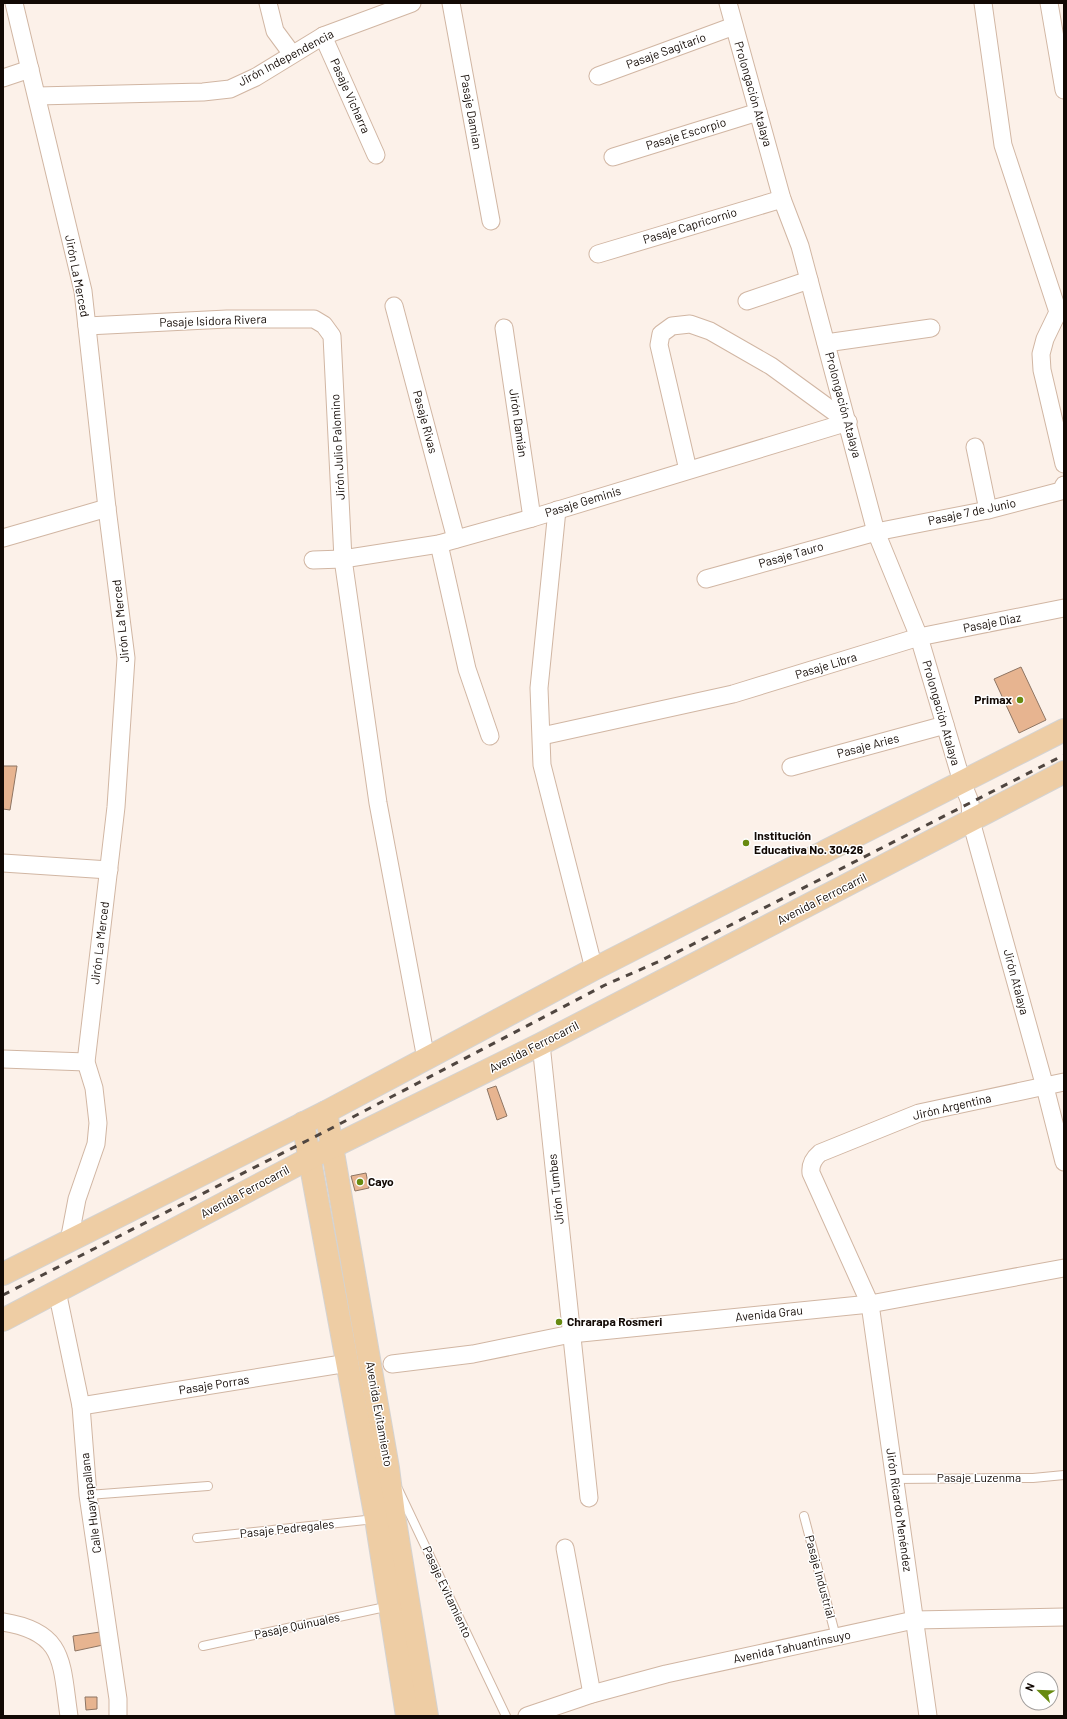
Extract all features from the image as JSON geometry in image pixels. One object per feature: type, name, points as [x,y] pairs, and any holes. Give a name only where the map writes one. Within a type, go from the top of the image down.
[{"type":"main road","points":[[3,1274],[303,1122],[326,1112],[594,969],[1064,730]]},
{"type":"main road","name":"Avenida Ferrocarril","points":[[3,1320],[310,1158],[333,1148],[541,1044],[971,812],[1064,772]]},
{"type":"main road","name":"Avenida Evitamiento","points":[[326,1112],[388,1468],[394,1515],[427,1716]]},
{"type":"main road","name":"Avenida Evitamiento","points":[[303,1122],[376,1519],[407,1716]]},
{"type":"street","name":"Jirón La Merced","points":[[14,3],[83,291],[107,508],[126,658],[116,807],[86,1062],[94,1088],[98,1123],[96,1144],[77,1199],[69,1241]]},
{"type":"street","points":[[268,3],[275,31],[292,54]]},
{"type":"street","name":"Jirón Independencia","points":[[37,96],[203,92],[230,89],[256,77],[324,36],[412,3]]},
{"type":"street","name":"Pasaje Damian","points":[[452,3],[491,222]]},
{"type":"street","name":"Prolongación Atalaya","points":[[728,3],[782,199],[800,246],[876,532],[919,637],[971,812]]},
{"type":"street","points":[[983,3],[1003,145],[1058,312],[1045,339],[1041,354],[1042,370],[1064,464]]},
{"type":"street","points":[[1050,3],[1064,90]]},
{"type":"street","name":"Pasaje Sagitario","points":[[598,76],[734,26]]},
{"type":"street","name":"Pasaje Vicharra","points":[[324,36],[376,155]]},
{"type":"street","points":[[3,78],[30,69]]},
{"type":"street","name":"Pasaje Escorpio","points":[[613,157],[758,112]]},
{"type":"street","name":"Pasaje Capricornio","points":[[598,254],[782,199]]},
{"type":"street","points":[[747,301],[809,280]]},
{"type":"street","name":"Pasaje Rivas","points":[[394,306],[456,539]]},
{"type":"street","name":"Pasaje Isidora Rivera","points":[[87,326],[227,319],[314,319],[324,325],[332,336]]},
{"type":"street","points":[[688,470],[659,346],[661,334],[672,326],[690,324],[710,331],[771,366],[848,422]]},
{"type":"street","name":"Jirón Damián","points":[[504,328],[532,518]]},
{"type":"street","points":[[826,343],[931,328]]},
{"type":"street","name":"Jirón Julio Palomino","points":[[332,336],[343,559],[378,803],[426,1059]]},
{"type":"street","name":"Pasaje Geminis","points":[[313,560],[343,559],[439,544],[532,518],[848,422]]},
{"type":"street","points":[[975,446],[988,510]]},
{"type":"street","name":"Pasaje 7 de Junio","points":[[876,532],[988,510],[1061,491],[1064,485]]},
{"type":"street","points":[[3,538],[107,508]]},
{"type":"street","points":[[557,510],[539,688],[542,765],[594,969]]},
{"type":"street","name":"Pasaje Tauro","points":[[706,579],[876,532]]},
{"type":"street","points":[[439,544],[467,669],[490,736]]},
{"type":"street","name":"Pasaje Diaz","points":[[919,637],[1064,608]]},
{"type":"street","name":"Pasaje Libra","points":[[542,736],[733,694],[919,637]]},
{"type":"street","name":"Pasaje Aries","points":[[791,767],[945,725]]},
{"type":"street","name":"Jirón Atalaya","points":[[971,812],[1064,1162]]},
{"type":"street","points":[[3,863],[109,870]]},
{"type":"street","name":"Jirón Tumbes","points":[[541,1044],[589,1498]]},
{"type":"street","points":[[3,1060],[86,1062]]},
{"type":"street","name":"Jirón Argentina","points":[[811,1173],[810,1167],[815,1157],[820,1153],[919,1113],[1064,1082]]},
{"type":"street","name":"Jirón Ricardo Menéndez","points":[[811,1173],[870,1304],[928,1716]]},
{"type":"street","name":"Avenida Grau","points":[[392,1364],[473,1354],[571,1334],[870,1304],[1064,1268]]},
{"type":"street","name":"Calle Huaytapallana","points":[[57,1291],[81,1406],[88,1495],[118,1699],[118,1716]]},
{"type":"street","name":"Pasaje Porras","points":[[81,1406],[348,1363]]},
{"type":"street","points":[[565,1548],[592,1694]]},
{"type":"street","name":"Avenida Tahuantinsuyo","points":[[527,1716],[592,1694],[666,1674],[914,1620],[1064,1617]]},
{"type":"street","points":[[3,1622],[34,1630],[49,1640],[60,1660],[69,1716]]},
{"type":"lane","name":"Pasaje Evitamiento","points":[[388,1468],[506,1716]]},
{"type":"lane","name":"Pasaje Luzenma","points":[[894,1479],[1033,1478],[1064,1475]]},
{"type":"lane","points":[[88,1495],[208,1486]]},
{"type":"lane","name":"Pasaje Industrial","points":[[804,1516],[836,1637]]},
{"type":"lane","name":"Pasaje Pedregales","points":[[197,1538],[376,1519]]},
{"type":"lane","name":"Pasaje Quinuales","points":[[203,1646],[390,1606]]},
{"type":"building","name":"Primax","points":[[1021,667],[1046,720],[1019,733],[994,679]]},
{"type":"building","points":[[3,766],[17,766],[10,810],[3,809]]},
{"type":"building","points":[[496,1086],[507,1116],[497,1120],[487,1089]]},
{"type":"building","name":"Cayo","points":[[366,1173],[369,1188],[355,1191],[351,1176]]},
{"type":"building","points":[[100,1632],[103,1645],[75,1651],[73,1636]]},
{"type":"building","points":[[85,1697],[97,1697],[97,1709],[86,1710]]},
{"type":"railway","points":[[3,1295],[330,1129],[605,985],[660,961],[1064,755]]},
{"type":"place","name":"Primax","points":[[1020,700]]},
{"type":"place","name":"Institución Educativa No. 30426","points":[[746,843]]},
{"type":"place","name":"Cayo","points":[[360,1182]]},
{"type":"place","name":"Chrarapa Rosmeri","points":[[559,1322]]}]
